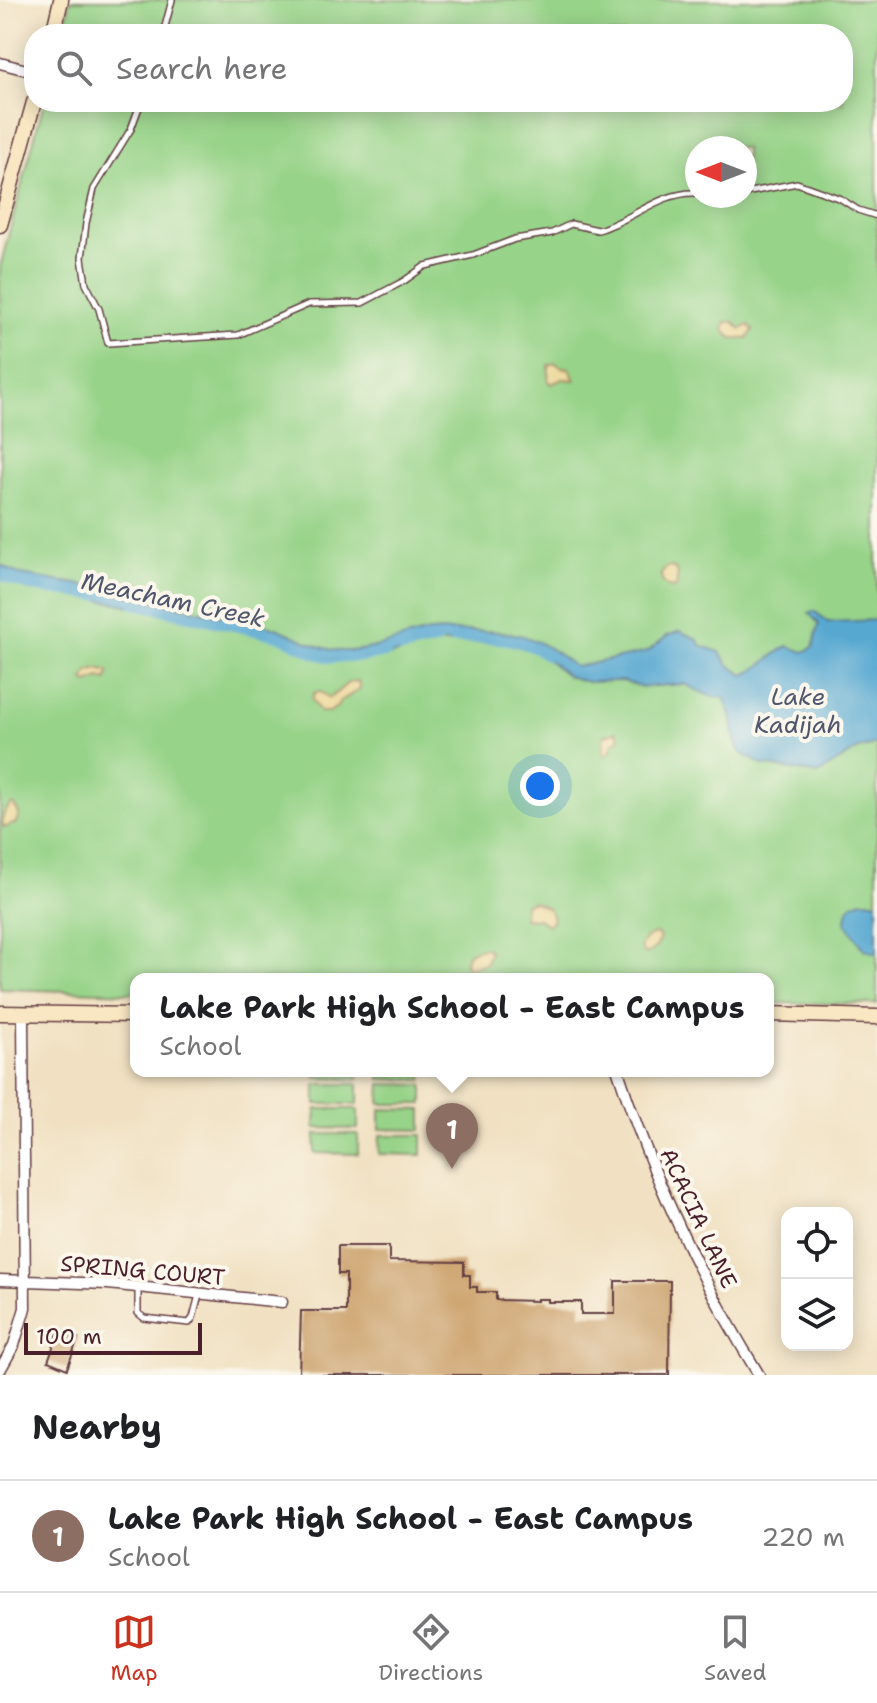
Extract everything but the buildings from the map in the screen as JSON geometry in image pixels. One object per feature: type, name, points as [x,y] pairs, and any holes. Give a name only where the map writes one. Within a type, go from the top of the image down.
[{"type":"main road","points":[[55,24],[61,0]]},
{"type":"main road","points":[[0,225],[31,112]]},
{"type":"main road","points":[[0,1013],[130,1015]]},
{"type":"main road","points":[[774,1014],[877,1017]]},
{"type":"street","points":[[0,63],[24,69]]},
{"type":"street","points":[[0,1370],[14,1345],[25,1308],[23,1013]]},
{"type":"street","name":"ACACIA LANE","points":[[620,1077],[665,1199],[684,1241],[722,1314],[759,1375]]},
{"type":"street","name":"SPRING COURT","points":[[0,1280],[138,1287],[282,1302]]},
{"type":"lane","points":[[166,24],[172,0]]},
{"type":"lane","points":[[137,112],[131,129],[94,189],[86,223],[82,258],[86,284],[99,309],[108,343],[238,335],[309,304],[362,303],[425,266],[473,255],[515,239],[552,233],[571,224],[598,230],[636,211],[685,193]]},
{"type":"lane","points":[[757,191],[797,183],[877,216]]},
{"type":"lane","points":[[138,1287],[138,1313],[144,1318],[159,1320],[189,1323],[199,1294]]},
{"type":"green space","points":[[71,0],[877,0],[877,1004],[774,1003],[774,973],[130,973],[130,993],[0,989],[0,267],[41,112],[853,112],[853,24],[65,24]]},
{"type":"green space","points":[[358,1077],[358,1079],[316,1078]]},
{"type":"green space","points":[[380,1077],[423,1077],[423,1080]]},
{"type":"green space","points":[[316,1084],[358,1084],[358,1104],[316,1104]]},
{"type":"green space","points":[[381,1084],[423,1085],[423,1104],[380,1104]]},
{"type":"green space","points":[[316,1109],[358,1109],[358,1129],[315,1128]]},
{"type":"green space","points":[[380,1109],[422,1110],[422,1130],[380,1129]]},
{"type":"green space","points":[[316,1134],[358,1134],[358,1154],[315,1153]]},
{"type":"green space","points":[[380,1135],[422,1135],[422,1155],[379,1154]]},
{"type":"sand","points":[[726,322],[734,322],[741,329],[749,325],[753,330],[747,339],[732,338],[724,330]]},
{"type":"sand","points":[[556,363],[569,368],[575,380],[563,379],[551,384],[548,381],[549,365]]},
{"type":"sand","points":[[667,567],[678,572],[676,588],[668,587],[662,581],[661,574]]},
{"type":"sand","points":[[98,669],[109,672],[107,680],[84,681],[88,672]]},
{"type":"sand","points":[[358,681],[360,689],[329,712],[320,712],[312,699],[314,693],[319,691],[330,698],[349,682]]},
{"type":"sand","points":[[617,731],[620,739],[613,743],[610,753],[604,755],[603,736]]},
{"type":"sand","points":[[13,804],[19,813],[16,823],[4,828],[4,814]]},
{"type":"sand","points":[[534,901],[550,912],[553,920],[548,925],[538,919],[524,918],[525,904]]},
{"type":"sand","points":[[659,935],[657,945],[644,954],[640,947],[646,938]]},
{"type":"sand","points":[[486,948],[490,951],[486,963],[469,968],[465,965],[466,957],[471,952]]},
{"type":"water","name":"Lake Kadijah","points":[[0,565],[21,575],[77,584],[270,626],[335,650],[366,649],[435,631],[499,632],[537,641],[575,667],[647,652],[667,636],[680,631],[697,639],[702,646],[720,652],[729,665],[744,675],[788,646],[804,652],[813,647],[819,624],[809,613],[814,611],[828,622],[877,620],[877,744],[859,749],[818,774],[762,765],[740,752],[724,697],[712,697],[684,684],[642,687],[622,681],[587,682],[568,676],[539,653],[504,642],[440,643],[387,656],[345,661],[315,657],[278,639],[254,633],[112,602],[18,586],[0,578]]},
{"type":"water","points":[[868,900],[877,902],[877,954],[864,949],[846,923],[851,906]]},
{"type":"waterway","name":"Meacham Creek","points":[[0,578],[35,590],[99,599]]},
{"type":"waterway","name":"Meacham Creek","points":[[131,606],[278,639],[315,657],[331,661],[365,660],[389,655]]},
{"type":"waterway","name":"Meacham Creek","points":[[452,642],[514,644],[547,659]]},
{"type":"waterway","name":"Meacham Creek","points":[[401,652],[439,643]]},
{"type":"place","name":"Lake Park High School - East Campus","points":[[452,1169]]}]
